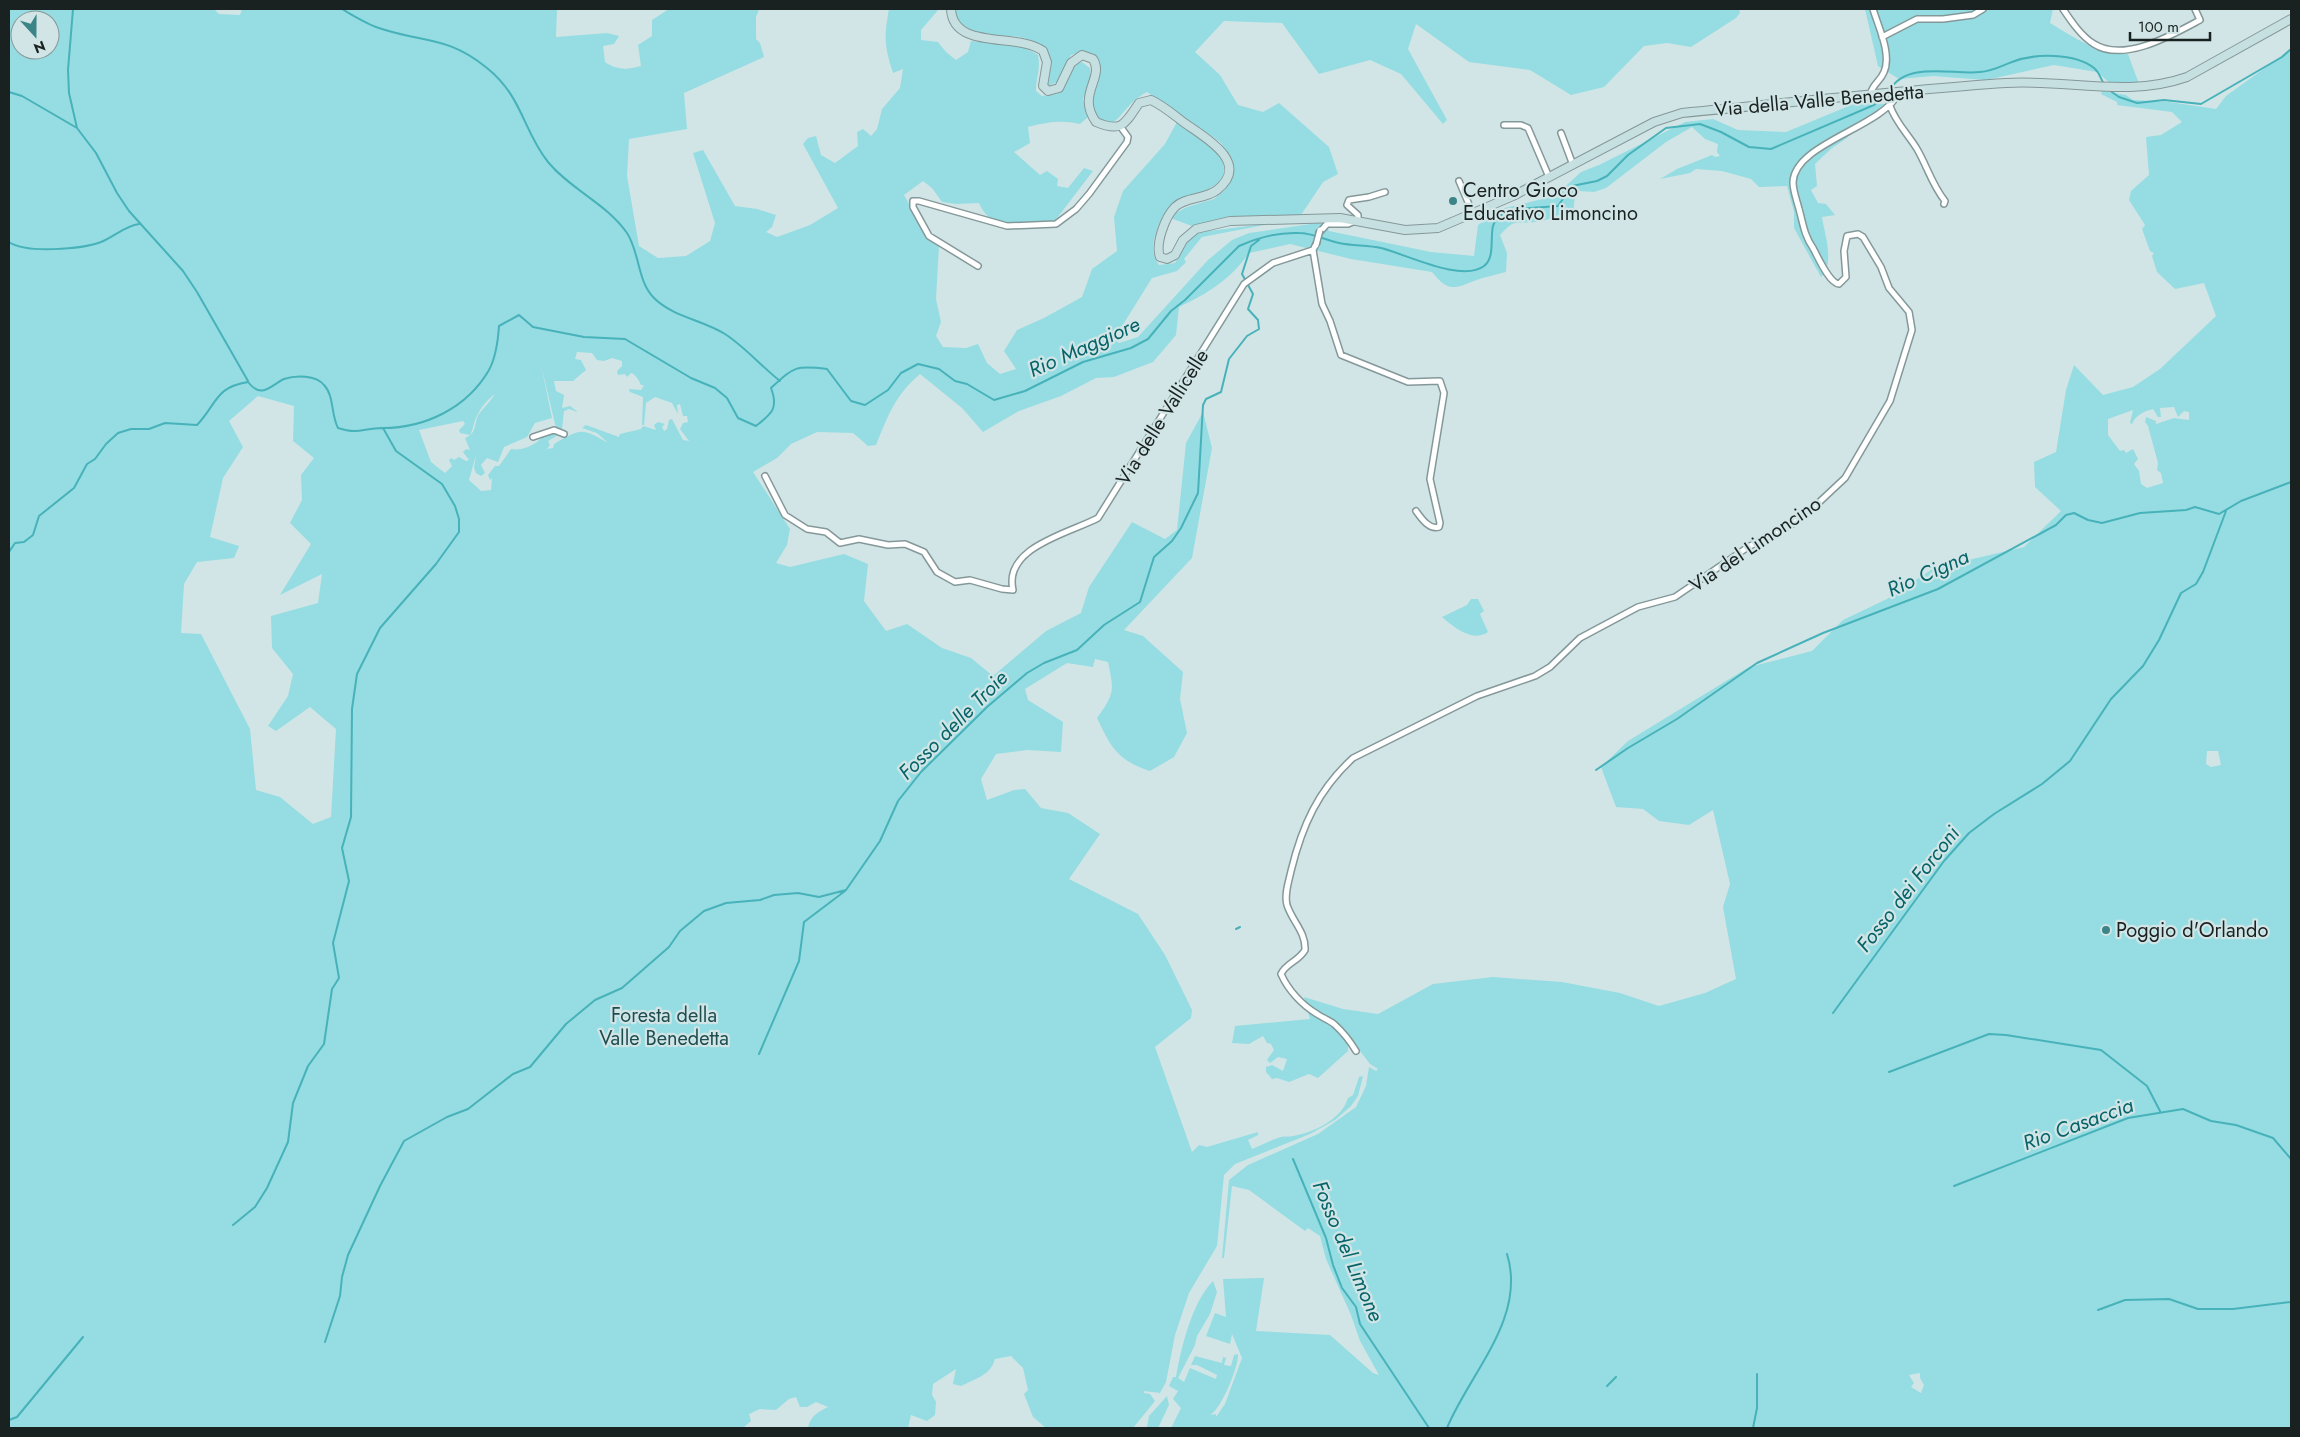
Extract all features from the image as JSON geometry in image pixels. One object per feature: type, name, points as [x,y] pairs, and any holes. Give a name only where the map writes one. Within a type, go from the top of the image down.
[{"type":"main road","points":[[951,9],[955,24],[964,32],[1032,46],[1043,51],[1047,62],[1042,82],[1048,91],[1059,88],[1075,58],[1082,55],[1093,59],[1096,69],[1087,100],[1093,118],[1096,122],[1108,127],[1120,126]]},
{"type":"main road","name":"Via della Valle Benedetta","points":[[1120,126],[1125,123],[1139,103],[1151,100],[1216,145],[1227,159],[1227,176],[1221,186],[1210,194],[1178,205],[1170,213],[1159,243],[1158,254],[1163,259],[1175,255],[1188,234],[1206,225],[1230,221],[1333,217],[1405,230],[1424,231],[1438,228],[1473,214],[1549,177],[1668,116],[2008,83],[2150,86],[2187,77],[2291,19]]},
{"type":"street","points":[[1870,95],[1873,84],[1883,75],[1886,69],[1885,48],[1874,9]]},
{"type":"street","points":[[1882,37],[1917,19],[1943,19],[1973,15],[1983,9]]},
{"type":"street","points":[[2063,9],[2093,44],[2106,49],[2128,51],[2200,20],[2195,9]]},
{"type":"street","name":"Via del Limoncino","points":[[1356,1051],[1346,1036],[1332,1023],[1316,1014],[1302,1002],[1286,985],[1281,974],[1284,968],[1299,959],[1305,950],[1303,934],[1291,914],[1286,898],[1297,845],[1313,805],[1340,770],[1353,758],[1477,696],[1535,676],[1550,667],[1580,638],[1638,607],[1675,596],[1748,547],[1791,525],[1813,508],[1845,478],[1890,401],[1912,330],[1911,318],[1906,307],[1890,288],[1863,237],[1858,234],[1847,236],[1845,242],[1846,277],[1839,284],[1830,280],[1803,231],[1793,182],[1800,167],[1816,150],[1831,140],[1851,132],[1890,106],[1896,93]]},
{"type":"street","name":"Via della Valle Benedetta","points":[[1890,106],[1903,131],[1916,148],[1933,184],[1945,201],[1944,204]]},
{"type":"street","points":[[1504,125],[1521,125],[1528,128],[1549,177]]},
{"type":"street","points":[[978,266],[929,236],[913,207],[912,201],[919,200],[1007,226],[1056,224],[1076,209],[1089,194],[1127,142],[1128,137],[1120,126]]},
{"type":"street","points":[[1561,132],[1573,165]]},
{"type":"street","points":[[1459,181],[1473,214]]},
{"type":"street","points":[[1385,192],[1369,198],[1349,200],[1347,205],[1358,215],[1357,221],[1348,224],[1327,224],[1320,230],[1314,247],[1322,304],[1330,321],[1341,355],[1408,382],[1434,380],[1440,381],[1443,385],[1444,393],[1430,479],[1440,523],[1439,527],[1432,527],[1422,520],[1416,510]]},
{"type":"street","name":"Via delle Vallicelle","points":[[765,476],[785,515],[806,529],[826,532],[840,543],[859,539],[888,545],[904,544],[924,552],[937,572],[955,582],[970,580],[1002,589],[1013,590],[1011,581],[1017,565],[1037,544],[1072,531],[1098,518],[1244,284],[1278,261],[1314,247]]},
{"type":"street","points":[[534,437],[554,430],[564,434]]},
{"type":"green space","name":"Foresta della Valle Benedetta","points":[[9,9],[214,9],[219,14],[240,15],[242,9],[557,9],[556,37],[607,33],[619,36],[614,44],[603,46],[605,62],[614,67],[626,69],[641,66],[638,45],[652,36],[652,20],[669,9],[759,9],[756,17],[756,39],[760,43],[764,57],[684,93],[687,129],[629,139],[627,176],[639,246],[658,258],[686,256],[710,241],[715,223],[693,153],[703,150],[735,206],[757,209],[776,215],[772,227],[766,232],[777,237],[810,225],[838,208],[803,144],[808,138],[816,136],[821,155],[835,163],[858,146],[857,132],[863,129],[871,136],[877,129],[882,109],[900,88],[903,69],[893,73],[888,55],[886,27],[889,9],[939,9],[921,30],[921,40],[938,42],[956,60],[968,52],[971,41],[1014,45],[1031,51],[1038,55],[1036,91],[1042,96],[1057,94],[1067,80],[1072,66],[1082,62],[1090,68],[1091,77],[1083,99],[1088,117],[1080,124],[1054,122],[1028,127],[1030,143],[1014,152],[1040,175],[1047,171],[1058,179],[1057,186],[1068,188],[1084,168],[1093,171],[1051,226],[1019,227],[1000,223],[985,213],[979,203],[956,204],[942,202],[932,188],[923,181],[904,195],[926,234],[939,245],[936,299],[941,322],[936,336],[943,347],[966,348],[978,344],[987,363],[1000,374],[1016,369],[1004,351],[1017,330],[1044,318],[1082,297],[1092,269],[1117,251],[1114,217],[1123,191],[1165,144],[1177,122],[1204,140],[1217,152],[1223,163],[1224,173],[1214,186],[1178,201],[1164,215],[1156,232],[1153,249],[1159,265],[1175,263],[1189,238],[1201,232],[1280,222],[1202,237],[1184,259],[1186,262],[1177,271],[1152,278],[1124,323],[1112,338],[1119,343],[1138,337],[1208,260],[1232,240],[1249,233],[1324,222],[1329,231],[1431,252],[1474,256],[1478,225],[1505,208],[1555,196],[1581,172],[1685,122],[1713,119],[1738,130],[1786,132],[1856,103],[1887,104],[1855,125],[1847,138],[1832,148],[1815,164],[1817,186],[1811,190],[1818,203],[1826,204],[1835,215],[1822,217],[1828,257],[1825,271],[1821,277],[1794,228],[1794,212],[1787,186],[1759,187],[1751,179],[1722,171],[1696,169],[1690,173],[1660,179],[1677,169],[1712,155],[1715,157],[1720,156],[1717,152],[1718,144],[1705,139],[1692,127],[1666,142],[1606,188],[1594,192],[1579,191],[1575,200],[1573,216],[1566,212],[1543,221],[1516,223],[1509,226],[1500,235],[1507,253],[1506,272],[1452,287],[1442,283],[1432,272],[1351,259],[1290,244],[1249,253],[1234,271],[1218,285],[1179,307],[1176,335],[1153,362],[1114,377],[1096,378],[1061,396],[1019,411],[983,432],[962,408],[920,374],[898,398],[876,445],[868,446],[853,433],[817,432],[791,444],[777,458],[753,472],[790,529],[787,545],[776,563],[790,567],[844,554],[868,564],[864,601],[886,631],[907,624],[942,648],[971,658],[993,676],[1046,631],[1081,613],[1089,587],[1132,522],[1165,539],[1177,530],[1186,443],[1203,412],[1212,448],[1192,558],[1124,630],[1143,636],[1183,672],[1180,699],[1187,733],[1174,757],[1150,771],[1122,757],[1111,745],[1097,718],[1112,692],[1108,662],[1095,659],[1093,667],[1067,663],[1025,689],[1028,700],[1063,722],[1061,752],[1027,750],[996,754],[981,779],[987,800],[1014,790],[1025,789],[1041,808],[1068,813],[1100,834],[1069,879],[1138,914],[1165,955],[1192,1010],[1191,1018],[1155,1047],[1192,1152],[1199,1145],[1207,1147],[1258,1132],[1258,1135],[1248,1140],[1252,1149],[1281,1137],[1301,1134],[1318,1128],[1340,1112],[1348,1098],[1353,1095],[1359,1077],[1363,1076],[1358,1096],[1351,1106],[1335,1120],[1310,1134],[1235,1164],[1224,1175],[1217,1246],[1189,1293],[1175,1335],[1166,1382],[1160,1393],[1144,1391],[1144,1393],[1150,1394],[1155,1401],[1133,1428],[1046,1428],[1033,1417],[1024,1394],[1028,1390],[1023,1368],[1011,1356],[995,1359],[986,1373],[961,1386],[953,1384],[956,1369],[933,1384],[932,1395],[936,1402],[935,1415],[927,1421],[911,1415],[908,1428],[808,1428],[813,1417],[828,1407],[816,1402],[807,1407],[800,1407],[796,1397],[789,1399],[776,1410],[760,1409],[749,1414],[751,1421],[743,1428],[9,1428]],"holes":[[[577,352],[592,353],[597,360],[604,361],[612,358],[622,361],[622,366],[617,371],[618,375],[625,374],[627,377],[631,373],[641,385],[644,385],[641,390],[629,389],[630,392],[643,397],[642,425],[644,425],[646,403],[655,397],[672,403],[678,414],[677,405],[680,404],[683,416],[687,416],[688,422],[683,423],[680,429],[689,441],[683,440],[672,419],[669,420],[667,429],[664,431],[662,427],[665,424],[658,422],[654,425],[656,430],[643,426],[641,429],[620,434],[619,437],[586,425],[582,428],[597,433],[608,443],[581,432],[570,435],[554,444],[553,448],[547,449],[550,445],[548,441],[558,435],[555,432],[541,438],[528,447],[511,449],[499,466],[495,466],[488,475],[490,480],[492,478],[491,490],[481,491],[469,480],[476,455],[474,468],[476,473],[481,476],[485,473],[481,465],[487,458],[498,462],[504,447],[527,437],[535,423],[552,418],[541,365],[556,428],[562,429],[564,411],[569,409],[578,412],[570,406],[562,408],[564,395],[556,391],[554,381],[573,381],[586,370],[581,360],[575,359]],[[495,394],[479,414],[472,434],[465,438],[470,450],[466,449],[463,452],[469,460],[466,461],[459,457],[454,460],[451,458],[449,460],[452,466],[445,473],[431,462],[419,430],[463,421],[465,424],[459,430],[460,433],[470,435],[475,421],[484,404]],[[258,396],[294,406],[293,441],[314,458],[301,475],[302,500],[290,523],[311,544],[280,595],[322,574],[318,603],[271,616],[272,648],[293,674],[288,696],[268,726],[276,731],[310,707],[336,729],[331,817],[313,824],[280,797],[256,790],[250,729],[201,634],[181,633],[184,584],[197,562],[234,558],[239,546],[210,537],[223,478],[243,447],[229,421]]]},
{"type":"green space","points":[[954,9],[1739,9],[1740,13],[1736,18],[1691,47],[1667,43],[1644,46],[1604,87],[1571,95],[1530,70],[1469,62],[1416,24],[1408,49],[1447,120],[1443,124],[1401,74],[1370,60],[1319,74],[1282,23],[1224,21],[1195,52],[1220,75],[1238,105],[1263,112],[1279,103],[1329,147],[1338,174],[1323,182],[1301,215],[1224,219],[1192,226],[1173,219],[1172,215],[1187,207],[1214,199],[1225,190],[1233,171],[1232,158],[1220,142],[1147,92],[1132,103],[1113,123],[1095,118],[1090,95],[1098,72],[1083,52],[1071,55],[1057,82],[1048,86],[1044,79],[1047,70],[1042,47],[1024,38],[973,33],[959,21]]},
{"type":"green space","points":[[1865,9],[2053,9],[2050,23],[2097,48],[2128,54],[2139,84],[2110,83],[2097,72],[2054,65],[1986,80],[1933,76],[1899,79],[1878,66]]},
{"type":"green space","points":[[2291,49],[2291,1428],[1171,1428],[1181,1408],[1173,1399],[1178,1391],[1169,1386],[1173,1377],[1176,1377],[1184,1339],[1193,1313],[1213,1281],[1217,1292],[1210,1314],[1197,1336],[1195,1345],[1178,1378],[1184,1382],[1190,1368],[1216,1379],[1217,1375],[1197,1365],[1191,1365],[1195,1356],[1222,1363],[1223,1357],[1226,1358],[1224,1365],[1231,1366],[1234,1355],[1238,1354],[1236,1368],[1224,1397],[1210,1415],[1216,1414],[1216,1417],[1225,1404],[1242,1358],[1232,1334],[1230,1344],[1206,1336],[1215,1313],[1226,1317],[1223,1279],[1264,1278],[1256,1331],[1330,1335],[1373,1373],[1379,1375],[1360,1341],[1351,1315],[1326,1259],[1320,1236],[1308,1228],[1305,1231],[1249,1190],[1232,1186],[1224,1258],[1222,1258],[1229,1180],[1248,1165],[1318,1134],[1356,1107],[1366,1086],[1369,1067],[1376,1071],[1378,1069],[1370,1064],[1347,1034],[1343,1037],[1348,1043],[1348,1051],[1318,1078],[1309,1074],[1289,1082],[1277,1078],[1272,1079],[1266,1072],[1266,1067],[1272,1065],[1283,1071],[1287,1059],[1278,1057],[1270,1063],[1267,1060],[1274,1050],[1263,1036],[1249,1044],[1232,1043],[1235,1026],[1310,1019],[1304,997],[1343,1009],[1378,1014],[1433,984],[1493,977],[1562,982],[1620,993],[1659,1006],[1705,993],[1736,979],[1723,907],[1730,884],[1713,810],[1689,825],[1659,821],[1643,809],[1616,807],[1601,767],[1628,741],[1749,667],[1812,651],[1843,620],[1887,599],[1934,568],[2024,547],[2061,511],[2035,487],[2034,462],[2056,452],[2066,390],[2074,365],[2103,395],[2133,387],[2160,369],[2216,316],[2204,283],[2175,289],[2157,272],[2152,256],[2154,253],[2150,251],[2142,229],[2145,225],[2129,200],[2131,191],[2149,175],[2146,137],[2161,135],[2182,122],[2172,112],[2117,105],[2117,102],[2101,94],[2102,91],[2126,95],[2133,100],[2169,102],[2216,109],[2226,96]],"holes":[[[2174,407],[2178,417],[2184,411],[2189,412],[2189,420],[2174,418],[2156,424],[2156,421],[2146,417],[2145,422],[2148,426],[2158,463],[2157,470],[2161,473],[2163,483],[2147,488],[2141,484],[2139,471],[2134,464],[2138,459],[2133,449],[2126,453],[2124,450],[2120,451],[2108,435],[2108,419],[2133,410],[2130,423],[2132,424],[2138,416],[2146,411],[2153,409],[2158,417],[2161,417],[2160,408]],[[2207,751],[2218,751],[2221,765],[2211,767],[2206,764]],[[1920,1373],[1920,1378],[1924,1385],[1921,1393],[1911,1387],[1914,1383],[1909,1375]]]},
{"type":"green space","points":[[1471,599],[1478,599],[1484,611],[1480,614],[1488,632],[1482,635],[1470,635],[1442,617],[1467,605]]},
{"type":"green space","points":[[1167,1396],[1169,1405],[1158,1428],[1141,1428],[1147,1427],[1149,1416]]},
{"type":"waterway","points":[[73,9],[68,70],[69,93],[77,128],[96,153],[117,193],[129,211],[183,271],[248,381]]},
{"type":"waterway","points":[[342,9],[377,27],[448,45],[460,50],[487,68],[499,79],[516,102],[533,138],[548,162],[567,181],[609,213],[627,233],[644,283],[654,298],[670,310],[725,334],[780,381]]},
{"type":"waterway","name":"Rio Maggiore","points":[[2109,90],[2119,97],[2137,103],[2164,100],[2201,104],[2282,57],[2291,49]]},
{"type":"waterway","name":"Rio Maggiore","points":[[1890,90],[1897,81],[1907,75],[1918,72],[1985,71],[2021,59],[2043,56],[2066,57],[2086,63],[2096,70],[2104,84]]},
{"type":"waterway","points":[[9,92],[22,96],[77,128]]},
{"type":"waterway","name":"Rio Maggiore","points":[[9,552],[15,543],[24,542],[33,535],[39,516],[74,488],[87,464],[95,459],[106,444],[118,433],[131,429],[149,429],[165,423],[197,425],[223,392],[237,384],[248,382],[253,387],[262,391],[284,379],[294,377],[316,379],[324,385],[331,400],[338,428],[356,431],[399,427],[429,420],[457,405],[480,383],[493,360],[499,326],[519,315],[533,327],[584,337],[625,339],[691,378],[715,388],[727,398],[738,418],[756,426],[766,418],[774,406],[771,388],[790,372],[808,367],[827,369],[851,401],[865,405],[888,390],[901,373],[918,364],[939,369],[955,381],[967,384],[994,400],[1025,391],[1083,362],[1131,348],[1148,339],[1171,311],[1185,300],[1239,246],[1253,240],[1268,236],[1304,233],[1339,243],[1381,248],[1434,266],[1462,271],[1474,270],[1484,266],[1490,258],[1492,231],[1498,216],[1518,209],[1558,206],[1572,186],[1597,181],[1607,176],[1628,155],[1666,128],[1700,124],[1721,132],[1749,147],[1771,149],[1874,105],[1885,95]]},
{"type":"waterway","points":[[9,242],[17,246],[41,249],[81,247],[101,242],[139,224]]},
{"type":"waterway","name":"Fosso delle Troie","points":[[325,1342],[340,1296],[342,1277],[348,1255],[380,1186],[404,1141],[447,1117],[468,1109],[513,1074],[530,1067],[566,1024],[595,1000],[622,988],[669,947],[680,931],[704,911],[726,903],[760,900],[774,895],[798,893],[819,897],[846,890],[880,841],[898,801],[921,772],[987,707],[1027,673],[1044,663],[1077,650],[1104,625],[1140,602],[1154,557],[1172,541],[1181,528],[1198,493],[1203,405],[1206,399],[1221,392],[1229,359],[1247,336],[1259,329],[1258,320],[1248,309],[1253,294],[1242,274],[1251,246],[1259,240]]},
{"type":"waterway","points":[[233,1225],[255,1207],[267,1188],[288,1142],[293,1103],[308,1066],[324,1044],[332,989],[339,978],[333,943],[349,881],[342,848],[351,817],[352,709],[357,674],[380,628],[436,564],[459,532],[459,519],[455,506],[442,484],[396,451],[383,428]]},
{"type":"waterway","name":"Rio Cigna","points":[[1596,770],[1628,748],[1677,719],[1757,663],[1823,633],[1938,589],[2056,525],[2066,515],[2074,513],[2088,520],[2102,523],[2140,513],[2186,510],[2195,507],[2219,514],[2241,501],[2291,482]]},
{"type":"waterway","name":"Fosso dei Forconi","points":[[1833,1013],[1944,861],[1969,833],[1994,814],[2042,784],[2070,761],[2111,699],[2143,666],[2159,640],[2181,593],[2196,584],[2203,572],[2226,511]]},
{"type":"waterway","points":[[759,1054],[799,961],[804,922],[845,891]]},
{"type":"waterway","name":"Rio Cigna","points":[[1236,929],[1240,927]]},
{"type":"waterway","points":[[1889,1072],[1989,1034],[2006,1035],[2101,1050],[2147,1086],[2160,1111]]},
{"type":"waterway","name":"Rio Casaccia","points":[[1954,1186],[2128,1118],[2183,1109],[2211,1121],[2236,1125],[2273,1138],[2291,1159]]},
{"type":"waterway","name":"Fosso del Limone","points":[[1293,1159],[1326,1238],[1333,1265],[1342,1288],[1356,1307],[1360,1324],[1429,1428]]},
{"type":"waterway","points":[[1447,1428],[1493,1345],[1503,1323],[1509,1301],[1511,1278],[1507,1254]]},
{"type":"waterway","points":[[2098,1310],[2125,1300],[2169,1299],[2198,1309],[2233,1309],[2291,1302]]},
{"type":"waterway","points":[[9,1420],[17,1417],[83,1337]]},
{"type":"waterway","points":[[1753,1428],[1757,1408],[1757,1374]]},
{"type":"waterway","points":[[1607,1386],[1616,1377]]},
{"type":"place","name":"Centro Gioco Educativo Limoncino","points":[[1453,201]]},
{"type":"place","name":"Poggio d'Orlando","points":[[2106,930]]}]
